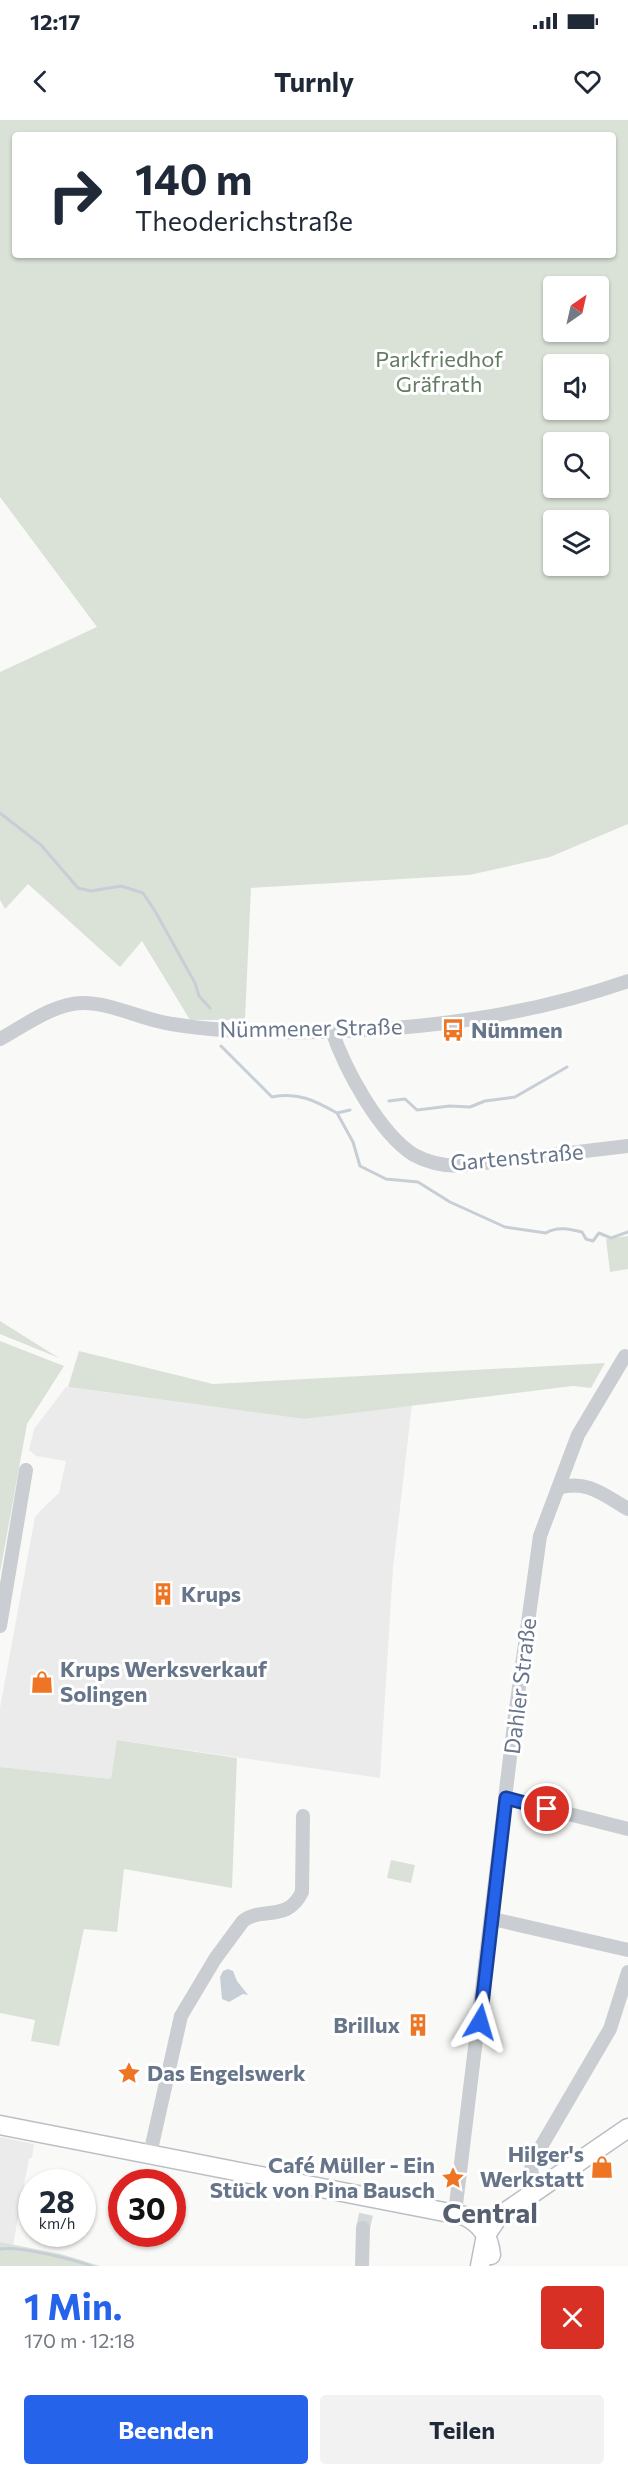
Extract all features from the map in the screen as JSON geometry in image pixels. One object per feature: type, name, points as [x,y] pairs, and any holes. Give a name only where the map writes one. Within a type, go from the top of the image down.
[{"type":"main road","points":[[0,2126],[150,2154],[369,2204],[460,2215],[506,2210]]},
{"type":"main road","points":[[487,2262],[486,2235],[493,2222],[506,2210],[628,2128]]},
{"type":"main road","points":[[487,2262],[500,2220],[506,2210]]},
{"type":"main road","points":[[460,2215],[476,2222],[486,2235]]},
{"type":"street","name":"Nümmener Straße","points":[[0,1039],[61,1007],[82,1003],[166,1023],[206,1029],[332,1031],[477,1020],[584,996],[628,981]]},
{"type":"street","name":"Gartenstraße","points":[[332,1031],[343,1058],[373,1111],[403,1146],[433,1164],[459,1166],[628,1146]]},
{"type":"street","name":"Dahler Straße","points":[[460,2215],[506,1798],[538,1548],[578,1435],[625,1356]]},
{"type":"street","points":[[0,1626],[26,1470]]},
{"type":"street","points":[[558,1488],[570,1484],[589,1486],[628,1509]]},
{"type":"street","points":[[506,1798],[628,1829]]},
{"type":"street","points":[[150,2154],[177,2028],[187,2005],[243,1921],[251,1916],[284,1911],[302,1893],[303,1816]]},
{"type":"street","points":[[493,1919],[628,1950]]},
{"type":"street","points":[[539,2188],[532,2175],[532,2162],[610,2029],[628,1972]]},
{"type":"street","points":[[362,2266],[363,2228]]},
{"type":"shaded area","points":[[66,1387],[304,1419],[412,1404],[393,1568],[380,1778],[118,1740],[111,1779],[0,1767],[0,1708],[35,1517],[59,1493],[66,1461],[36,1456],[29,1450],[34,1429]]},
{"type":"shaded area","points":[[228,1969],[233,1971],[237,1981],[248,1995],[243,1994],[229,2002],[222,1999],[220,1977],[223,1971]]},
{"type":"shaded area","points":[[0,2137],[34,2144],[32,2158],[29,2158],[27,2169],[18,2169],[18,2218],[13,2245],[4,2243],[0,2247]]},
{"type":"green space","name":"Parkfriedhof Gräfrath","points":[[0,120],[628,120],[628,824],[550,857],[469,875],[251,888],[245,1020],[190,1020],[142,941],[120,967],[28,884],[5,909],[0,900],[0,672],[97,627],[0,497]]},
{"type":"green space","points":[[628,1236],[628,1269],[610,1272],[606,1239]]},
{"type":"green space","points":[[0,1321],[59,1358],[0,1334]]},
{"type":"green space","points":[[0,1341],[64,1366],[27,1424],[0,1573]]},
{"type":"green space","points":[[79,1351],[213,1384],[605,1363],[591,1388],[573,1386],[304,1419],[68,1387]]},
{"type":"green space","points":[[117,1740],[237,1758],[232,1888],[124,1869],[117,1932],[84,1929],[59,2046],[31,2041],[35,2020],[0,2013],[0,1767],[111,1779]]},
{"type":"green space","points":[[391,1860],[415,1865],[411,1883],[387,1878]]},
{"type":"green space","points":[[0,2242],[61,2254],[100,2266],[0,2266]]},
{"type":"waterway","points":[[0,813],[41,845],[78,888],[91,891],[121,886],[143,893],[195,983],[199,996],[210,1008]]},
{"type":"waterway","points":[[221,1046],[272,1097],[298,1096],[321,1104],[337,1113],[350,1110]]},
{"type":"waterway","points":[[389,1101],[405,1099],[417,1110],[450,1106],[470,1107],[485,1101],[515,1097],[567,1067]]},
{"type":"waterway","points":[[337,1113],[353,1142],[360,1166],[386,1179],[418,1182],[450,1202],[505,1227],[546,1233],[555,1229],[568,1229],[582,1232],[586,1239],[593,1241],[599,1233],[611,1238],[628,1232]]},
{"type":"waterway","points":[[0,2249],[33,2251],[91,2266]]},
{"type":"tunnel","points":[[363,2228],[367,2210]]},
{"type":"place","name":"Nümmen","points":[[453,1030]]},
{"type":"place","name":"Krups","points":[[163,1594]]},
{"type":"place","name":"Krups Werksverkauf Solingen","points":[[42,1682]]},
{"type":"place","name":"Brillux","points":[[418,2025]]},
{"type":"place","name":"Das Engelswerk","points":[[129,2073]]},
{"type":"place","name":"Hilger's Werkstatt","points":[[602,2167]]},
{"type":"place","name":"Café Müller - Ein Stück von Pina Bausch","points":[[453,2178]]},
{"type":"district","name":"Central","points":[[490,2213]]},
{"type":"route","points":[[480,2022],[506,1798],[547,1809]]}]
